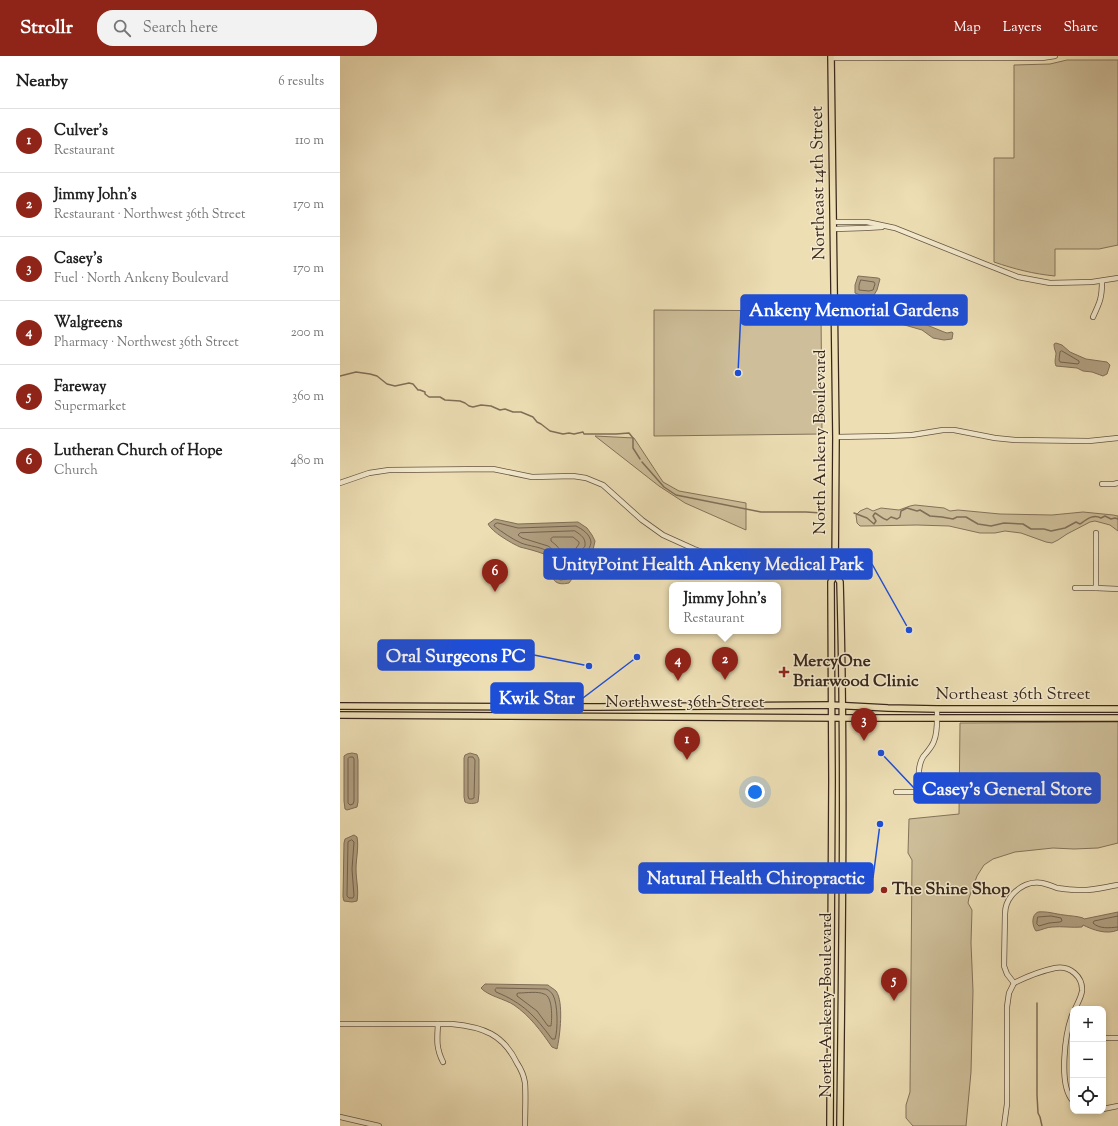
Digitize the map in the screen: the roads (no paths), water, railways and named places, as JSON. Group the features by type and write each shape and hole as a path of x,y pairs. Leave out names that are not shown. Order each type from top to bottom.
{"main road":[{"name":"Northeast 14th Street","path":"831,57 834,309"},
{"name":"North Ankeny Boulevard","path":"834,309 836,437 835,574 831,582 837,705 842,891 840,1126"},
{"name":"North Ankeny Boulevard","path":"830,1126 840,582 835,574"},
{"name":"Northwest 36th Street","path":"340,706 837,705"},
{"name":"Northeast 36th Street","path":"837,705 937,709 1118,708"},
{"name":"Northwest 36th Street","path":"340,715 837,718"},
{"name":"Northeast 36th Street","path":"837,718 1118,718"}],"street":[{"path":"831,57 1042,58 1055,56"},
{"path":"834,222 867,222 903,231 1018,277 1050,283 1092,282 1118,278"},
{"path":"834,229 886,226"},
{"path":"1093,317 1100,302 1102,281"},
{"path":"836,437 912,435 954,430 994,438 1015,440 1089,441 1118,438"},
{"path":"340,483 369,473 389,470 493,470 532,477 573,476 586,478 603,485 642,520 663,534 694,549 762,573 778,575 835,574"},
{"path":"1102,484 1118,483"},
{"path":"1096,533 1096,588"},
{"path":"1075,588 1118,589"},
{"path":"919,792 919,769 936,736 937,709"},
{"path":"896,792 919,792 950,787"},
{"path":"1014,983 1007,974 1004,966 1005,914 1009,899 1018,888 1028,883 1041,883 1077,890 1094,890 1118,885"},
{"path":"1004,1126 1007,1104 1007,998 1014,983 1024,978 1056,968 1067,969 1077,976 1080,981 1081,997 1076,1006"},
{"path":"1070,1021 1067,1034 1065,1062 1066,1086 1070,1098"},
{"path":"340,1024 452,1024 470,1026 488,1032 509,1048 521,1070 525,1082 525,1126"},
{"path":"438,1024 437,1044 439,1053 444,1062"},
{"path":"1106,1038 1118,1038"},
{"path":"1106,1108 1118,1106"},
{"path":"340,1117 379,1126"}],"water":[{"path":"858,276 880,279 874,295 860,295 855,293 855,285"},
{"path":"899,307 914,313 922,323 947,333 952,332 952,339 944,340 933,338 922,330 901,324 897,316"},
{"path":"1056,343 1062,345 1070,352 1086,359 1107,362 1110,365 1107,374 1103,376 1077,368 1056,366 1054,344"},
{"path":"495,519 518,524 578,522 587,528 592,535 595,541 593,550 569,583 561,584 556,582 553,578 549,562 544,554 520,547 498,534 488,524"},
{"path":"352,753 357,754 358,760 358,802 357,807 347,810 345,809 344,801 344,756"},
{"path":"470,753 477,755 479,759 478,802 472,804 465,802 464,797 464,758 465,755"},
{"path":"354,835 357,837 358,841 356,869 358,893 357,901 352,902 344,901 343,897 344,843 345,839"},
{"path":"1038,912 1076,916 1084,919 1118,912 1118,930 1105,932 1083,925 1082,927 1050,927 1036,931 1033,918"},
{"path":"485,984 548,985 556,991 561,1011 557,1049 552,1047 535,1024 520,1009 484,991 481,988"}],"waterway":[{"path":"340,376 356,372 370,374 377,376 387,384 395,386 409,383 413,384 418,390 425,392 425,394 429,397 440,397 445,400 460,401 473,407 481,405 491,406 500,410 505,409 513,412 521,412 533,417 537,422 550,431 563,434 583,432 584,434 629,433 633,438 633,448 640,459"},
{"path":"642,462 664,487 676,495 761,512 822,513"},
{"path":"854,513 867,518 874,524 876,521 873,516 875,513 887,520 891,517 897,519 900,517 901,511 907,508 917,511 920,510 930,516 953,519 957,517 966,517 978,524 991,526 1004,523 1023,524 1031,529 1044,529 1051,531 1065,528 1076,522 1080,524 1093,517 1101,518 1105,516 1111,519 1118,519"},
{"path":"1037,1003 1037,1095 1038,1113 1042,1126"}],"place":[{"name":"Ankeny Memorial Gardens","path":"738,373"},
{"name":"Lutheran Church of Hope","path":"495,592"},
{"name":"UnityPoint Health Ankeny Medical Park","path":"909,630"},
{"name":"Kwik Star","path":"637,657"},
{"name":"Oral Surgeons PC","path":"589,666"},
{"name":"MercyOne Briarwood Clinic","path":"784,672"},
{"name":"Jimmy John's","path":"725,680"},
{"name":"Walgreens","path":"678,681"},
{"name":"Casey's","path":"864,741"},
{"name":"Casey's General Store","path":"881,753"},
{"name":"Culver's","path":"687,760"},
{"name":"Natural Health Chiropractic","path":"880,824"},
{"name":"The Shine Shop","path":"884,890"},
{"name":"Fareway","path":"894,1001"}]}
